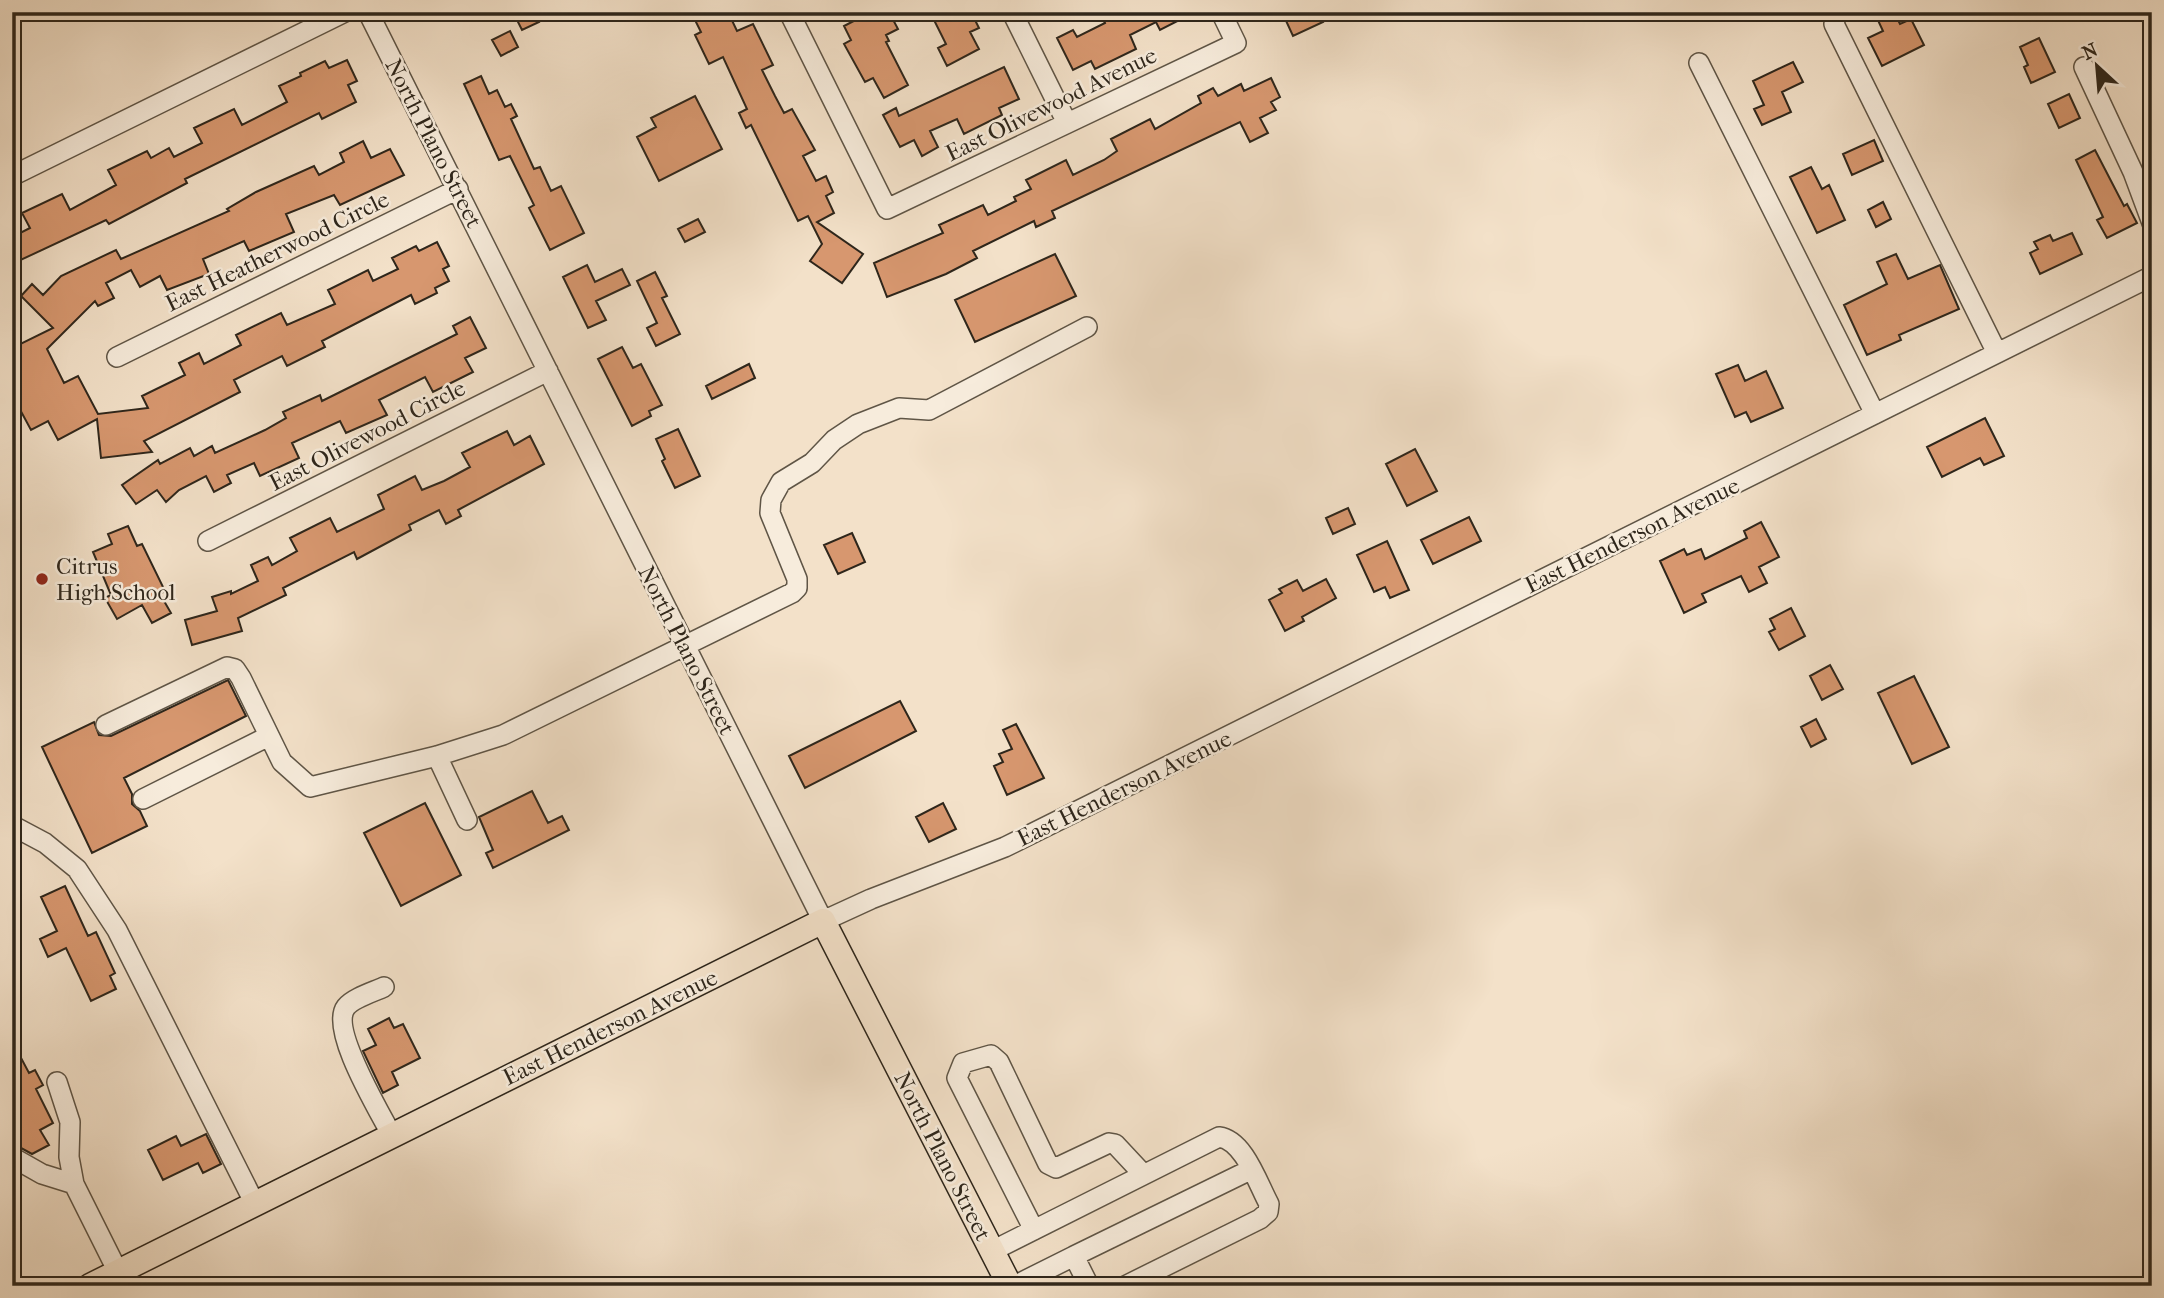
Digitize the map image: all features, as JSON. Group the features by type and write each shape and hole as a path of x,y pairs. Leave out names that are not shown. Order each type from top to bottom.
{"main road":[{"name":"East Henderson Avenue","path":"90,1286 823,921"},
{"name":"North Plano Street","path":"823,921 1012,1286"}],"street":[{"path":"12,176 345,12"},
{"name":"North Plano Street","path":"368,12 823,921"},
{"name":"East Olivewood Avenue","path":"789,12 887,209 1236,43 1221,12"},
{"path":"1012,12 1067,123"},
{"path":"1837,12 1833,24 1997,353"},
{"path":"1699,63 1875,414"},
{"path":"2084,67 2133,172 2152,223"},
{"name":"East Heatherwood Circle","path":"117,357 458,189"},
{"name":"East Henderson Avenue","path":"823,921 1005,847 2152,276"},
{"path":"106,725 227,667 235,669 241,678 282,762 310,787 437,756 503,735 792,593 797,588 797,579 770,513 772,500 781,482 812,463 834,440 858,424 899,408 929,410 1087,327"},
{"name":"East Olivewood Circle","path":"208,541 548,371"},
{"path":"143,799 269,736"},
{"path":"437,756 467,820"},
{"path":"13,825 45,843 77,869 117,930 255,1204"},
{"path":"384,987 347,1005 341,1017 346,1044 392,1136"},
{"path":"1034,1230 957,1078 963,1063 990,1055 999,1062 1048,1164 1056,1168 1109,1143 1115,1144 1126,1160 1143,1174"},
{"path":"57,1083 70,1122 69,1157 74,1185 118,1272"},
{"path":"992,1251 1219,1137 1229,1138 1237,1146 1269,1204 1268,1212 1260,1219 1125,1286"},
{"path":"12,1157 42,1174 74,1185"},
{"path":"1012,1286 1250,1170"},
{"path":"1074,1256 1088,1286"}],"building":[{"path":"513,12 534,12 539,22 522,30"},
{"path":"691,12 728,12 737,31 753,24 773,65 762,70 784,113 792,109 815,150 803,156 816,181 826,176 833,192 826,196 834,213 817,222 863,254 842,283 810,261 822,244 808,216 798,221 751,125 746,128 739,113 747,109 723,57 709,64 695,35 701,32"},
{"path":"871,12 889,12 898,29 886,35 889,41 886,42 908,85 884,98 873,78 865,82 844,44 851,40 844,26"},
{"path":"930,12 971,12 979,28 970,32 979,49 947,66 938,48 946,44"},
{"path":"1100,12 1195,12 1160,30 1156,22 1130,35 1136,49 1095,69 1091,61 1073,70 1057,38 1073,30 1077,37 1105,23"},
{"path":"1282,12 1318,12 1323,22 1293,36"},
{"path":"1884,12 1894,12 1900,24 1911,19 1924,45 1882,66 1868,38 1883,31 1876,16"},
{"path":"510,31 518,47 501,56 492,40"},
{"path":"2039,38 2055,72 2031,83 2024,67 2028,65 2020,47"},
{"path":"347,60 357,81 348,85 356,102 322,119 319,113 185,179 187,183 109,224 106,220 12,264 12,237 30,228 22,213 62,194 70,210 116,185 108,170 147,151 151,158 169,148 174,157 202,143 194,128 234,109 242,125 287,102 279,86 301,76 300,73 325,61 329,68"},
{"path":"1793,62 1803,82 1782,92 1791,112 1762,125 1754,109 1764,105 1753,81"},
{"path":"1004,67 1019,99 999,108 1002,115 964,134 957,119 930,131 938,147 922,156 914,140 900,147 883,115 896,108 899,116"},
{"path":"481,76 489,94 497,90 505,107 511,104 517,116 511,119 534,169 540,167 551,191 561,186 584,233 550,250 529,208 534,205 510,156 499,160 464,84"},
{"path":"1271,78 1280,97 1271,102 1276,110 1260,118 1268,133 1250,142 1240,122 1052,211 1055,218 1036,227 1034,221 973,251 977,258 946,274 887,297 874,263 943,233 939,225 983,205 988,215 1016,201 1014,197 1031,189 1026,180 1066,160 1073,175 1104,160 1117,151 1111,139 1150,119 1155,129 1201,103 1198,96 1213,88 1218,96 1241,84 1244,91"},
{"path":"2069,94 2080,118 2059,128 2048,104"},
{"path":"695,96 722,149 659,181 637,137 656,127 651,118"},
{"path":"1874,140 1883,161 1852,175 1843,154"},
{"path":"363,141 371,158 390,149 404,175 340,205 334,195 286,214 294,232 249,251 244,241 203,259 209,274 167,290 160,276 140,287 131,270 106,283 114,298 98,306 95,301 47,349 64,383 78,376 98,414 148,408 142,396 185,375 179,363 199,353 204,364 241,345 236,335 281,313 287,325 335,304 328,290 368,270 373,281 398,269 392,258 416,246 419,251 437,242 449,266 443,269 449,281 435,288 437,293 415,304 411,295 322,341 325,347 287,366 282,356 234,380 240,392 144,441 152,452 101,458 97,419 58,440 48,421 31,430 17,404 12,406 12,348 53,328 21,296 32,284 43,295 61,276 116,250 121,259 229,211 227,209 256,192 314,166 319,175 344,162 340,153"},
{"path":"2095,150 2124,206 2127,204 2137,223 2107,238 2097,220 2103,217 2076,160"},
{"path":"1811,167 1822,189 1829,185 1845,220 1817,233 1790,177"},
{"path":"1883,202 1891,219 1876,227 1868,210"},
{"path":"698,219 705,232 685,242 678,229"},
{"path":"2072,233 2082,254 2040,274 2030,253 2038,249 2034,242 2050,235 2053,241"},
{"path":"1055,254 1076,296 975,342 955,300"},
{"path":"1896,254 1908,279 1940,265 1959,309 1899,335 1901,340 1867,355 1844,305 1887,284 1877,262"},
{"path":"587,265 595,282 622,269 630,285 596,301 606,320 588,328 563,277"},
{"path":"655,272 667,296 662,298 680,334 656,346 647,328 657,323 637,281"},
{"path":"470,317 486,348 465,358 473,372 433,392 425,377 379,400 387,415 346,433 340,421 292,443 299,458 260,476 254,463 227,475 231,483 214,492 206,476 179,490 166,502 157,490 136,504 122,485 158,460 160,464 190,448 194,456 212,446 215,453 265,430 286,418 283,412 320,395 322,401 457,334 453,326"},
{"path":"622,347 633,368 641,364 662,405 649,411 651,416 632,426 598,359"},
{"path":"749,364 755,378 712,399 706,386"},
{"path":"1738,365 1745,381 1766,371 1783,408 1751,422 1746,412 1735,417 1716,374"},
{"path":"1985,418 2004,456 1984,465 1980,458 1942,477 1927,447"},
{"path":"678,429 700,476 675,488 662,461 665,459 656,439"},
{"path":"507,431 514,445 530,436 544,464 458,510 461,516 446,524 439,510 409,525 411,530 357,559 354,552 283,588 286,595 238,618 242,631 192,645 185,620 217,611 212,597 231,591 231,594 258,581 251,565 268,557 272,565 297,551 290,538 330,518 337,532 384,509 378,495 415,476 422,490 444,481 470,467 462,453"},
{"path":"1415,449 1437,491 1407,506 1386,464"},
{"path":"1348,508 1355,524 1333,534 1326,518"},
{"path":"1469,517 1481,541 1433,564 1421,540"},
{"path":"1761,522 1779,557 1759,567 1767,583 1749,592 1741,576 1702,594 1706,602 1684,613 1660,561 1684,549 1687,555 1701,549 1705,559 1747,538 1744,531"},
{"path":"128,526 137,546 142,544 165,591 160,594 171,613 152,623 142,605 117,619 105,598 111,595 93,552 112,544 108,534"},
{"path":"852,533 865,562 838,574 824,545"},
{"path":"1387,541 1409,590 1390,598 1385,587 1374,592 1357,555"},
{"path":"1326,579 1336,598 1302,617 1304,621 1285,631 1269,600 1282,593 1279,589 1297,580 1303,591"},
{"path":"1791,608 1805,636 1779,650 1769,632 1775,629 1770,619"},
{"path":"1830,665 1843,689 1822,700 1810,676"},
{"path":"1914,676 1949,747 1912,764 1878,693"},
{"path":"228,680 246,716 124,778 132,794 132,804 140,811 147,826 92,853 42,747 94,722 99,735 111,736"},
{"path":"900,701 916,731 805,788 789,756"},
{"path":"1816,719 1826,739 1811,747 1801,727"},
{"path":"1016,724 1044,778 1007,795 994,766 1003,762 999,754 1012,749 1003,730"},
{"path":"532,791 548,823 562,816 569,830 493,868 486,853 493,850 479,817"},
{"path":"425,803 461,875 401,906 364,833"},
{"path":"943,803 956,829 929,842 916,817"},
{"path":"65,886 88,936 96,932 115,973 110,976 116,989 91,1001 66,948 48,957 40,939 57,931 41,897"},
{"path":"389,1018 394,1028 403,1024 420,1058 392,1072 398,1085 383,1093 363,1051 376,1045 368,1029"},
{"path":"12,1041 29,1073 35,1070 43,1085 36,1089 53,1123 40,1130 49,1145 32,1154 21,1148 12,1131"},
{"path":"206,1134 221,1164 203,1173 198,1163 163,1180 148,1150 176,1136 181,1146"}],"place":[{"name":"Citrus High School","path":"42,579"}]}
